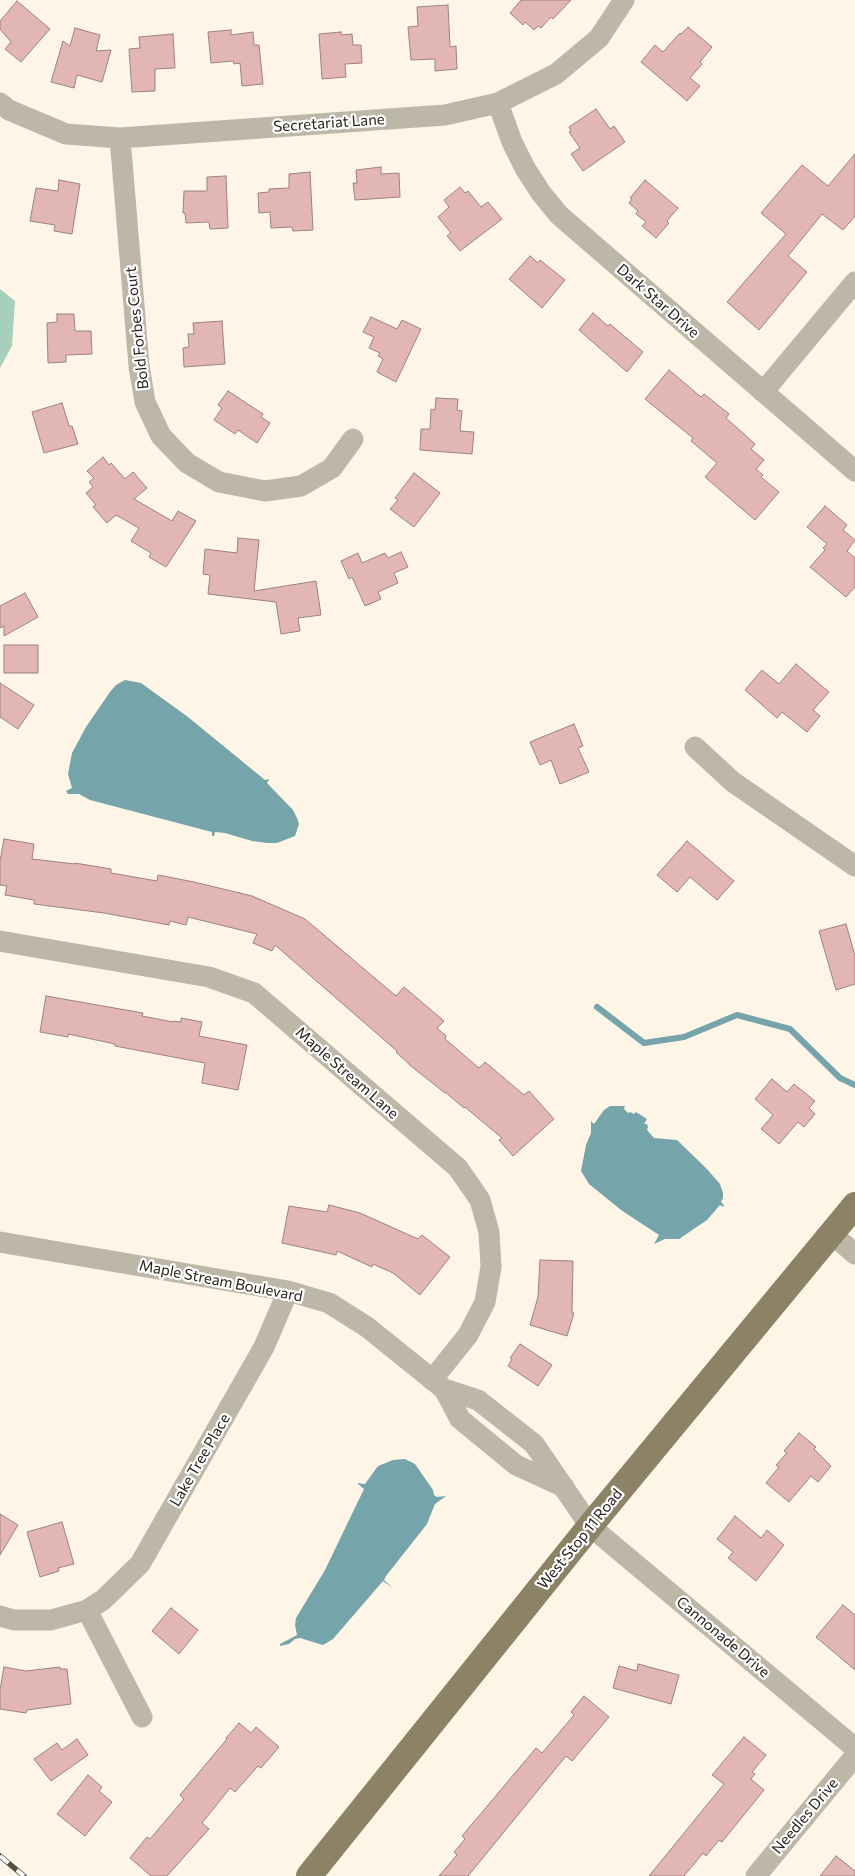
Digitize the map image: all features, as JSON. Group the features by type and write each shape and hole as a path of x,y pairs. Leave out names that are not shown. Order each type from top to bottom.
{"main road":[{"name":"West Stop 11 Road","path":"309,1876 590,1526 855,1205"}],"street":[{"name":"Secretariat Lane","path":"0,103 9,110 66,134 120,138 445,115 498,103 556,74 598,38 624,0"},
{"name":"Dark Star Drive","path":"498,103 512,142 525,168 541,193 559,215 855,471"},
{"name":"Bold Forbes Court","path":"120,138 139,366 145,402 161,436 187,463 219,482 265,491 301,486 332,468 353,439"},
{"path":"763,392 855,282"},
{"path":"695,747 733,782 855,866"},
{"name":"Maple Stream Lane","path":"0,941 209,977 254,993 458,1168 480,1200 490,1232 491,1267 484,1302 468,1334 438,1385"},
{"path":"832,1234 855,1254"},
{"name":"Maple Stream Boulevard","path":"0,1242 288,1291 329,1303 367,1328 438,1385 478,1400 534,1444 590,1526"},
{"name":"Lake Tree Place","path":"0,1616 14,1620 51,1620 87,1610 103,1600 140,1564 264,1347 288,1291"},
{"name":"Cannonade Drive","path":"590,1526 855,1748"},
{"path":"87,1610 142,1717"},
{"name":"Needles Drive","path":"756,1876 855,1756"}],"green space":[{"path":"0,289 15,301 12,346 0,368"}],"water":[{"path":"125,680 141,683 188,717 265,780 269,779 267,783 293,810 297,818 299,824 295,836 277,843 267,843 252,841 225,833 215,832 214,836 212,836 212,832 90,800 79,794 68,794 66,791 72,788 68,774 72,753 86,727 110,692 116,685"},
{"path":"610,1106 625,1106 624,1109 628,1113 634,1114 636,1112 647,1119 644,1124 647,1124 647,1130 654,1138 677,1140 720,1184 723,1193 721,1202 724,1205 723,1207 720,1205 707,1220 679,1239 665,1239 654,1244 659,1235 621,1210 589,1184 581,1171 586,1145 591,1133 591,1121 594,1124 604,1110"},
{"path":"405,1459 415,1464 433,1490 434,1495 437,1497 446,1496 435,1504 427,1524 386,1576 384,1580 393,1588 383,1581 333,1639 323,1645 300,1638 280,1646 280,1644 297,1635 296,1618 325,1570 364,1489 357,1483 365,1484 378,1466 393,1460"}],"building":[{"path":"521,0 571,0 553,19 551,17 541,28 538,26 534,30 525,22 523,25 510,13"},
{"path":"17,1 50,29 21,62 5,49 11,42 0,29 0,21"},
{"path":"448,5 450,47 456,46 457,69 435,71 435,59 411,60 408,27 418,26 417,7"},
{"path":"688,27 712,47 700,62 702,64 690,78 700,86 687,101 641,62 655,45 663,52"},
{"path":"75,28 100,35 96,51 111,50 102,82 77,75 74,88 51,82 63,41 70,46"},
{"path":"231,30 231,35 253,32 254,45 259,45 263,84 242,86 240,63 234,64 233,61 211,63 208,32"},
{"path":"341,32 341,35 352,34 353,45 361,45 362,63 345,64 346,77 322,79 319,34"},
{"path":"173,34 175,68 155,69 155,91 132,92 129,49 140,48 139,37"},
{"path":"596,109 610,129 614,126 625,142 583,171 571,154 580,148 569,132 571,131 569,127"},
{"path":"855,154 855,216 843,230 822,214 788,256 807,272 759,330 727,302 786,234 761,213 802,165 828,186"},
{"path":"381,167 381,174 399,173 400,197 355,200 353,183 357,183 356,170"},
{"path":"310,172 313,230 293,231 292,227 271,228 270,212 259,213 258,193 269,192 269,189 289,188 289,174"},
{"path":"226,176 228,228 210,229 209,222 186,223 185,213 183,213 184,191 207,191 207,177"},
{"path":"59,180 80,184 72,234 54,231 55,225 30,221 36,188 58,191"},
{"path":"645,180 678,208 667,221 669,223 656,238 642,226 646,222 636,214 638,211 629,203 632,199 630,198"},
{"path":"460,187 465,193 468,191 481,207 488,202 502,219 460,251 447,236 451,233 438,217 449,207 444,200"},
{"path":"530,256 538,263 540,260 565,280 542,308 509,279"},
{"path":"593,313 608,326 610,324 643,352 627,372 579,330"},
{"path":"57,314 74,314 75,331 91,331 92,354 66,355 66,362 48,363 47,323 57,322"},
{"path":"371,317 397,329 402,320 421,329 396,382 377,372 383,359 378,356 380,353 369,348 374,337 363,332"},
{"path":"222,321 225,364 184,367 183,348 189,347 188,334 194,334 193,323"},
{"path":"669,370 701,397 704,394 729,414 726,418 755,444 751,449 764,460 756,469 763,475 761,477 779,492 755,520 705,477 717,463 691,441 693,438 645,399"},
{"path":"228,391 263,414 261,417 270,423 257,443 238,430 235,434 214,420 222,408 218,405"},
{"path":"436,398 458,399 457,410 462,411 460,431 474,432 472,454 420,450 421,429 430,429 431,409 435,410"},
{"path":"62,403 69,426 72,426 78,444 44,453 32,412"},
{"path":"103,457 125,479 133,472 147,488 134,499 172,521 178,511 196,521 166,567 149,557 151,553 131,541 139,528 116,515 107,523 93,507 96,505 86,493 93,487 89,482 94,478 87,471"},
{"path":"414,473 440,493 414,527 390,509 398,500 395,498"},
{"path":"825,506 847,525 843,530 855,540 847,551 855,558 855,587 846,597 810,567 825,550 823,548 827,544 807,527"},
{"path":"238,538 259,540 254,591 316,581 321,615 298,618 300,631 281,634 276,602 208,594 210,575 203,574 205,549 237,553"},
{"path":"401,552 408,567 394,573 398,583 378,592 381,599 365,606 352,577 349,579 341,561 358,553 362,563 385,553 388,558"},
{"path":"25,593 38,617 4,636 4,626 0,628 0,606"},
{"path":"4,645 38,645 38,673 4,673"},
{"path":"796,664 829,692 813,710 820,716 807,732 782,712 777,718 745,690 762,670 779,684"},
{"path":"0,683 34,705 18,729 0,717"},
{"path":"574,724 583,746 578,748 589,772 560,784 551,760 540,765 530,742"},
{"path":"4,839 34,844 32,859 111,869 111,873 157,881 158,875 194,882 252,896 305,919 396,996 404,987 444,1021 437,1028 446,1036 445,1039 479,1068 485,1062 524,1095 529,1091 554,1119 513,1156 499,1140 502,1138 411,1066 397,1051 275,945 272,951 253,943 257,934 188,917 186,925 170,921 169,925 104,913 34,904 34,900 5,895 7,886 0,885 0,861"},
{"path":"687,841 734,881 717,900 690,877 677,892 657,875"},
{"path":"846,924 855,956 855,984 836,990 819,931"},
{"path":"46,996 143,1013 142,1016 173,1022 181,1022 181,1018 202,1022 199,1036 247,1045 238,1090 202,1083 205,1063 115,1046 115,1044 68,1034 68,1037 40,1032"},
{"path":"772,1079 787,1092 794,1084 815,1101 809,1108 815,1114 804,1127 798,1122 779,1144 761,1129 773,1115 755,1099"},
{"path":"329,1205 360,1213 418,1239 422,1235 450,1257 420,1295 393,1273 373,1264 372,1267 337,1251 336,1255 282,1243 289,1206 327,1212"},
{"path":"540,1260 573,1261 572,1313 574,1313 567,1336 530,1325 538,1297"},
{"path":"520,1344 552,1365 538,1386 508,1366 512,1359 510,1358"},
{"path":"799,1433 816,1447 814,1449 831,1466 818,1482 811,1476 789,1502 766,1483 779,1467 776,1465 787,1453 784,1451"},
{"path":"0,1514 18,1525 0,1555"},
{"path":"735,1516 761,1538 767,1530 784,1545 756,1581 728,1558 733,1552 717,1539"},
{"path":"62,1522 74,1564 58,1568 59,1571 40,1577 27,1532"},
{"path":"843,1605 855,1615 855,1670 816,1637"},
{"path":"171,1608 198,1630 179,1654 152,1631"},
{"path":"638,1664 679,1675 671,1704 613,1688 619,1666 637,1671"},
{"path":"4,1667 26,1671 60,1667 60,1669 67,1669 71,1704 27,1710 26,1713 0,1709 0,1690"},
{"path":"584,1696 609,1717 572,1761 566,1756 468,1876 439,1876 457,1855 454,1852 465,1839 462,1836 536,1748 542,1753 574,1715 571,1712"},
{"path":"239,1723 251,1733 256,1727 279,1747 261,1768 258,1766 235,1792 230,1788 202,1823 209,1829 167,1876 151,1876 130,1858 147,1837 150,1839 184,1799 180,1795"},
{"path":"744,1737 766,1755 752,1772 755,1774 751,1779 764,1790 722,1842 719,1840 706,1856 703,1853 684,1876 649,1876 724,1784 712,1775"},
{"path":"77,1739 88,1755 51,1781 34,1759 57,1743 62,1750"},
{"path":"88,1775 102,1787 99,1791 112,1802 85,1836 57,1814"},
{"path":"836,1856 855,1871 855,1876 820,1876"}],"waterway":[{"path":"597,1007 644,1043 684,1037 737,1015 790,1029 840,1078 855,1085"}],"railway":[{"path":"0,1856 24,1876"}]}
